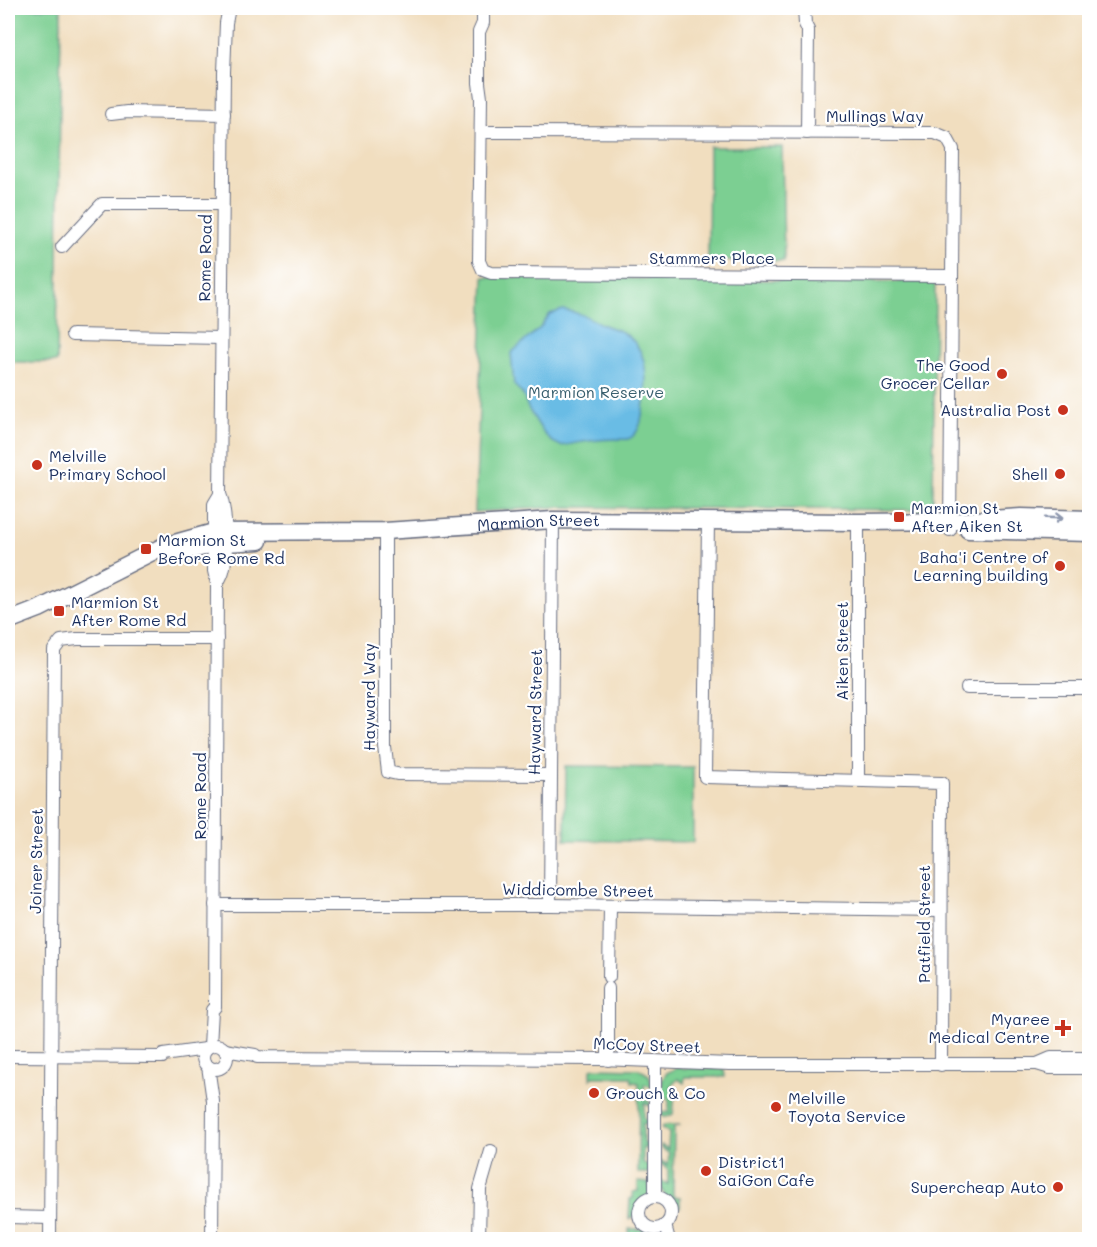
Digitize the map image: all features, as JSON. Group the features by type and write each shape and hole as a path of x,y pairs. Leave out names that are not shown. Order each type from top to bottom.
{"main road":[{"name":"Marmion Street","path":"950,526 1021,518 1089,519"},
{"name":"Marmion Street","path":"8,621 39,609 164,546 219,538 334,537 553,523 950,526 1089,533"},
{"name":"Marmion Street","path":"8,629 48,613 166,556 219,538"}],"street":[{"name":"Rome Road","path":"222,8 226,23"},
{"name":"Rome Road","path":"212,1239 212,1010 215,1007 217,639 217,584 214,571 219,538 214,504 220,494 222,204 226,23 229,8"},
{"path":"475,8 476,25 479,32 481,132"},
{"path":"479,32 483,23 483,8"},
{"path":"804,8 805,24 808,30"},
{"path":"807,133 808,30 811,23 811,8"},
{"path":"111,114 127,112 224,114"},
{"name":"Mullings Way","path":"481,132 935,132 947,138 953,149 950,526"},
{"name":"Stammers Place","path":"481,132 479,261 483,270 491,273 951,276"},
{"path":"62,247 102,204 222,204"},
{"path":"72,335 221,338"},
{"name":"Hayward Street","path":"550,905 553,523"},
{"path":"708,524 705,777 858,780"},
{"name":"Aiken Street","path":"858,525 858,780"},
{"name":"Hayward Way","path":"386,534 388,772 397,774 551,775"},
{"name":"Joiner Street","path":"50,1239 54,650 61,641 77,639 217,639"},
{"path":"967,688 1089,688"},
{"name":"Patfield Street","path":"858,780 942,783 940,1065"},
{"name":"Widdicombe Street","path":"215,905 550,905 941,910"},
{"path":"609,1060 610,907"},
{"name":"Rome Road","path":"212,1059 227,1058 219,1028 218,1010 215,1007"},
{"name":"McCoy Street","path":"224,1049 255,1055 257,1058"},
{"name":"McCoy Street","path":"8,1056 162,1057 163,1055 254,1060 257,1058 609,1060 729,1064 1037,1064 1050,1068 1089,1068"},
{"name":"McCoy Street","path":"1037,1064 1051,1058 1089,1058"},
{"path":"655,1061 655,1197"},
{"path":"479,1239 480,1189 490,1151"},
{"path":"655,1197 664,1200 670,1208 671,1216 665,1225 652,1228 641,1220 639,1211 643,1203 655,1197"},
{"path":"8,1218 50,1218"},
{"path":"665,1225 669,1239"}],"green space":[{"path":"8,8 61,8 57,362 8,362"},
{"path":"709,147 782,147 784,261 708,260"},
{"name":"Marmion Reserve","path":"484,277 935,282 933,510 558,507 475,512"},
{"path":"566,766 693,767 693,842 565,840"},
{"path":"677,1068 724,1069 725,1077 685,1077 684,1083 678,1079 671,1086 675,1092 673,1114 663,1117 660,1113 669,1112 669,1100 662,1096 662,1081 666,1073"},
{"path":"591,1069 639,1069 649,1075 652,1087 644,1084 644,1098 651,1103 650,1106 644,1103 644,1118 651,1124 650,1126 643,1123 643,1142 651,1147 650,1150 643,1147 643,1162 650,1167 649,1173 638,1173 639,1083 632,1082 631,1077 593,1077 591,1079"},
{"path":"664,1125 681,1125 674,1126 673,1189 673,1197 680,1197 680,1207 669,1201 661,1185 661,1181 668,1184 668,1169 661,1164 661,1161 668,1165 669,1153 661,1148 661,1145 668,1149 669,1133 662,1128"},
{"path":"638,1182 649,1183 650,1193 639,1203 636,1215 629,1219 630,1199 633,1198 633,1192 638,1191"},
{"path":"629,1229 653,1231 664,1239 641,1236 640,1239 633,1239 633,1236 629,1236"}],"water":[{"path":"563,310 578,313 618,330 635,343 640,352 644,361 645,392 640,425 631,438 595,440 561,446 551,441 543,432 528,408 523,394 514,385 511,353 540,328 550,314"}],"place":[{"name":"The Good Grocer Cellar","path":"1002,374"},
{"name":"Australia Post","path":"1063,410"},
{"name":"Melville Primary School","path":"37,465"},
{"name":"Shell","path":"1060,474"},
{"name":"Marmion St After Aiken St","path":"899,517"},
{"name":"Marmion St Before Rome Rd","path":"146,549"},
{"name":"Baha'i Centre of Learning building","path":"1060,566"},
{"name":"Marmion St After Rome Rd","path":"59,611"},
{"name":"Myaree Medical Centre","path":"1063,1028"},
{"name":"Grouch & Co","path":"594,1093"},
{"name":"Melville Toyota Service","path":"776,1107"},
{"name":"District1 SaiGon Cafe","path":"706,1171"},
{"name":"Supercheap Auto","path":"1058,1187"}]}
